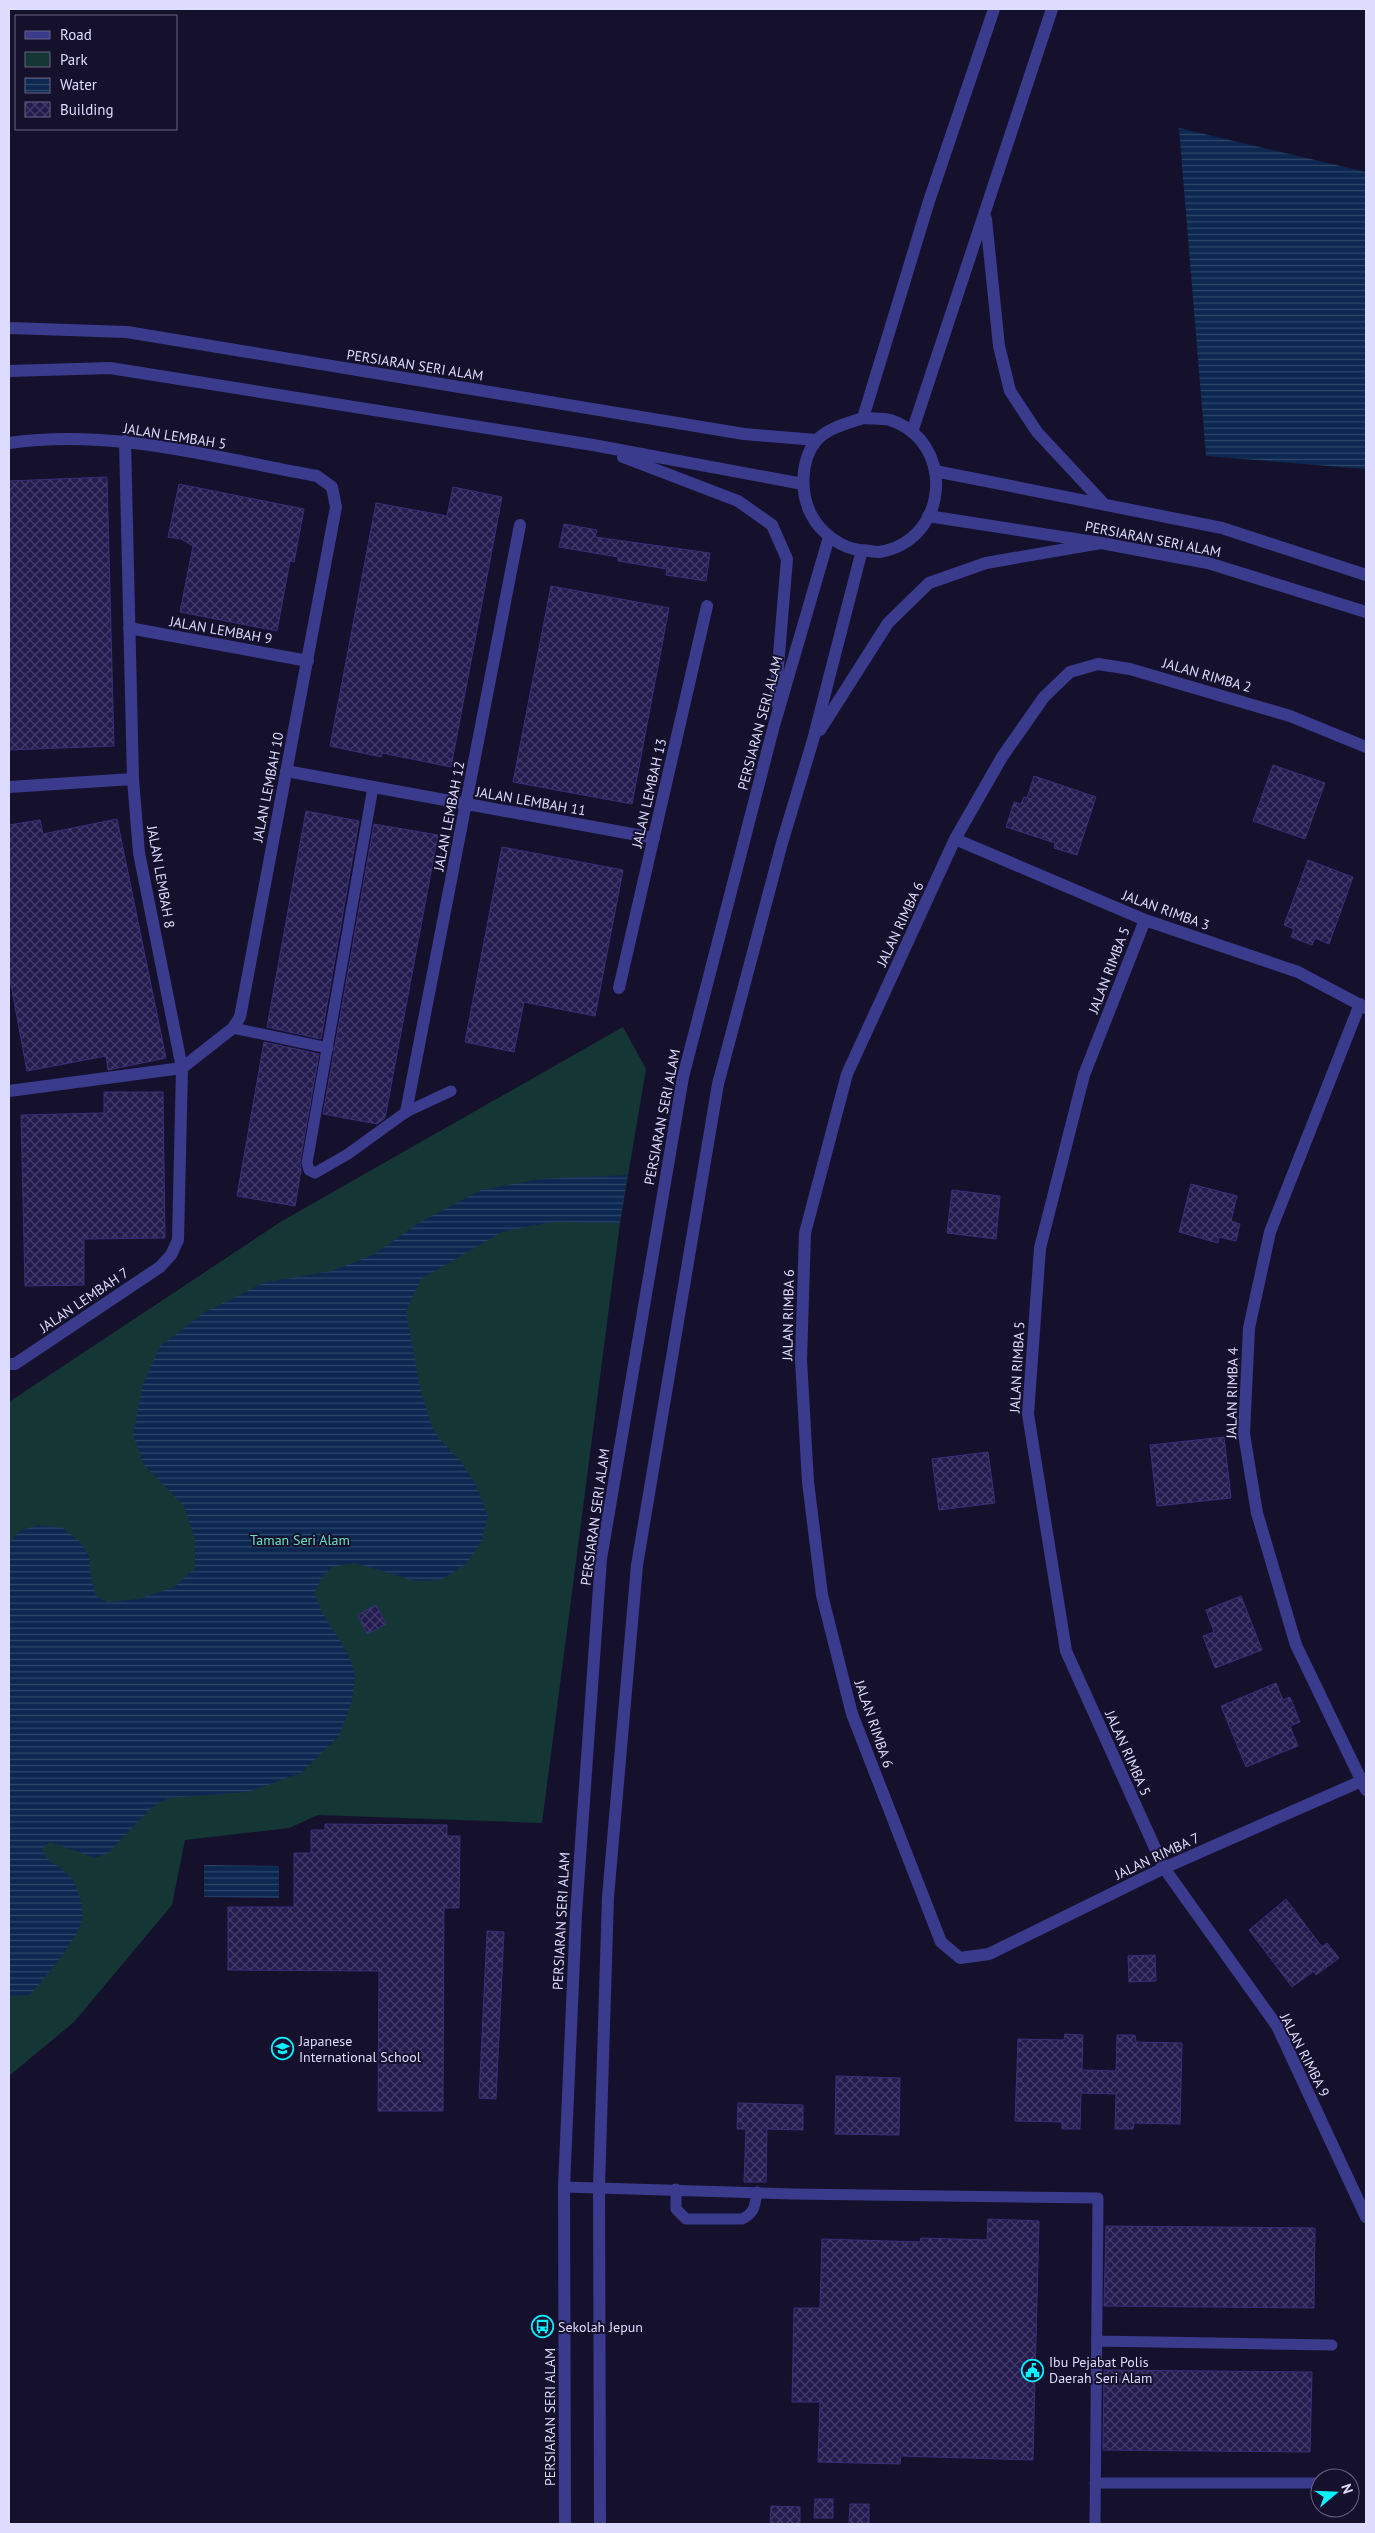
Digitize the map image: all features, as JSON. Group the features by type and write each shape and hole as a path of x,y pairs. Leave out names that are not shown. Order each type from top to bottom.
{"street":[{"path":"863,418 929,201 994,9"},
{"path":"912,432 986,214 1052,9"},
{"path":"986,214 999,346 1010,391 1037,432 1105,505"},
{"name":"PERSIARAN SERI ALAM","path":"9,328 127,332 744,434 816,440"},
{"path":"9,371 110,368 593,445 803,484"},
{"path":"863,418 889,420 912,432 929,452 935,471 935,504 923,527 903,544 878,552 852,549 829,537 812,517 803,484 807,458 816,440 838,426 863,418"},
{"name":"JALAN LEMBAH 5","path":"9,443 35,439 125,441 317,476 332,487"},
{"name":"JALAN LEMBAH 8","path":"125,441 133,779 139,853 182,1068 178,1240 171,1255"},
{"path":"593,445 738,501 772,525 787,559 773,729"},
{"name":"PERSIARAN SERI ALAM","path":"935,471 1222,528 1366,575"},
{"name":"JALAN LEMBAH 10","path":"182,1068 233,1028 240,1017 336,507 332,487"},
{"name":"PERSIARAN SERI ALAM","path":"928,516 1101,543 1208,564 1366,612"},
{"name":"JALAN LEMBAH 12","path":"406,1112 520,525"},
{"name":"PERSIARAN SERI ALAM","path":"565,2524 564,2187 576,1914 601,1559 683,1077 773,729 829,537"},
{"path":"813,740 888,623 929,584 986,562 1101,543"},
{"path":"600,2524 599,2187 608,1897 637,1565 718,1084 782,843 813,740 862,550"},
{"name":"JALAN LEMBAH 13","path":"619,988 707,606"},
{"name":"JALAN LEMBAH 9","path":"129,628 308,660"},
{"name":"JALAN RIMBA 2","path":"1044,697 1070,672 1098,664 1115,666 1200,688 1290,716 1366,746"},
{"name":"JALAN RIMBA 6","path":"960,1958 941,1942 852,1714 822,1595 808,1482 801,1360 805,1232 847,1074 955,839 1002,757 1044,697"},
{"name":"JALAN LEMBAH 11","path":"286,771 654,838"},
{"path":"9,787 133,779"},
{"name":"JALAN RIMBA 3","path":"955,839 1145,920 1298,972 1363,1006"},
{"name":"JALAN RIMBA 5","path":"1145,920 1084,1074 1040,1248 1028,1414 1066,1651 1164,1868"},
{"name":"JALAN RIMBA 4","path":"1363,1006 1270,1232 1249,1328 1244,1434 1257,1513 1296,1645 1364,1784"},
{"path":"9,1091 182,1068"},
{"name":"JALAN LEMBAH 7","path":"9,1364 14,1364 160,1267 171,1255"},
{"name":"JALAN RIMBA 7","path":"960,1958 989,1954 1164,1868 1364,1784"},
{"name":"JALAN RIMBA 9","path":"1164,1868 1276,2026 1366,2217"}],"lane":[{"path":"372,787 307,1164 309,1170 315,1173 348,1154 406,1112 451,1091"},
{"path":"233,1028 328,1048"},
{"path":"564,2187 1098,2198 1095,2524"},
{"path":"676,2189 676,2209 686,2219 742,2218 749,2216 754,2210 757,2192"},
{"path":"1097,2341 1332,2345"},
{"path":"1095,2482 1310,2482"}],"green space":[{"name":"Taman Seri Alam","path":"623,1027 646,1069 620,1223 542,1823 318,1815 289,1828 185,1840 172,1905 74,2022 9,2076 9,1402 282,1221"}],"water":[{"path":"1179,128 1366,172 1366,469 1206,456"},
{"path":"627,1175 620,1223 553,1222 502,1232 421,1279 406,1311 421,1392 431,1424 438,1437 461,1462 476,1485 488,1517 481,1542 467,1563 441,1580 416,1581 355,1563 332,1567 321,1578 315,1593 321,1610 349,1656 355,1674 352,1701 339,1736 301,1773 248,1792 169,1798 152,1807 108,1853 95,1858 50,1842 42,1849 44,1854 51,1862 68,1874 74,1882 81,1904 82,1919 75,1937 30,1995 9,1996 9,1543 20,1531 37,1525 63,1528 80,1542 89,1556 91,1578 96,1596 108,1602 138,1599 174,1587 195,1568 195,1540 184,1506 144,1465 133,1434 143,1384 160,1346 205,1312 263,1283 331,1271 373,1255 420,1222 481,1190 540,1179"},
{"path":"204,1865 279,1866 279,1898 204,1897"}],"building":[{"path":"107,477 114,746 9,750 9,481"},
{"path":"179,484 304,509 294,562 290,561 277,631 180,612 193,546 181,539 168,537"},
{"path":"453,487 502,497 451,767 382,753 381,757 330,746 376,503 447,516"},
{"path":"564,524 597,530 595,537 710,553 706,581 666,575 667,569 618,561 618,557 559,547"},
{"path":"551,586 669,608 632,804 513,782"},
{"path":"1273,765 1325,783 1305,839 1253,821"},
{"path":"1034,776 1096,797 1077,855 1054,848 1055,843 1006,827 1014,802 1021,804 1024,797 1027,798"},
{"path":"306,811 359,821 321,1039 267,1027"},
{"path":"117,819 166,1058 108,1070 106,1056 27,1071 9,974 9,825 40,820 43,834"},
{"path":"374,824 438,835 385,1118 377,1124 323,1114"},
{"path":"502,847 623,870 595,1016 524,1002 514,1052 465,1042"},
{"path":"1308,860 1353,877 1329,944 1315,938 1312,945 1291,937 1294,929 1284,925"},
{"path":"264,1042 319,1054 300,1162 301,1170 295,1206 237,1196"},
{"path":"104,1092 163,1092 165,1238 84,1239 84,1285 25,1286 21,1115 104,1113"},
{"path":"1191,1184 1237,1196 1231,1221 1240,1224 1236,1241 1219,1237 1218,1243 1179,1232"},
{"path":"952,1190 1000,1196 996,1239 947,1233"},
{"path":"1224,1437 1231,1498 1157,1506 1150,1445"},
{"path":"988,1452 995,1503 939,1510 932,1459"},
{"path":"1241,1596 1262,1650 1215,1668 1203,1636 1214,1632 1206,1610"},
{"path":"376,1605 386,1624 367,1634 358,1615"},
{"path":"1276,1683 1283,1700 1290,1697 1300,1722 1290,1726 1298,1746 1246,1767 1221,1706"},
{"path":"325,1824 447,1825 447,1836 460,1836 459,1908 444,1908 443,2111 378,2111 379,1971 228,1970 228,1907 294,1907 294,1853 311,1853 311,1830 325,1830"},
{"path":"1286,1899 1322,1947 1327,1943 1339,1958 1316,1975 1314,1971 1292,1987 1249,1930"},
{"path":"487,1931 504,1932 496,2099 479,2098"},
{"path":"1155,1955 1156,1981 1129,1982 1128,1956"},
{"path":"1065,2034 1083,2035 1082,2070 1116,2071 1117,2035 1135,2035 1136,2042 1182,2043 1180,2124 1134,2123 1133,2129 1115,2129 1116,2094 1081,2093 1080,2129 1062,2129 1062,2122 1015,2121 1018,2039 1064,2040"},
{"path":"836,2076 900,2078 899,2135 835,2134"},
{"path":"738,2103 803,2105 803,2130 767,2129 766,2182 744,2182 746,2129 737,2129"},
{"path":"988,2219 1039,2221 1033,2460 901,2456 900,2464 818,2462 820,2402 792,2402 794,2308 820,2308 822,2239 920,2242 921,2238 987,2240"},
{"path":"1106,2226 1315,2228 1314,2308 1104,2306"},
{"path":"1104,2370 1312,2372 1310,2452 1103,2450"},
{"path":"815,2499 833,2499 833,2518 814,2518"},
{"path":"850,2504 869,2504 869,2524 849,2524"},
{"path":"771,2506 800,2507 800,2524 770,2524"}],"place":[{"name":"Japanese International School","path":"283,2049"},
{"name":"Sekolah Jepun","path":"542,2327"},
{"name":"Ibu Pejabat Polis Daerah Seri Alam","path":"1033,2370"}]}
